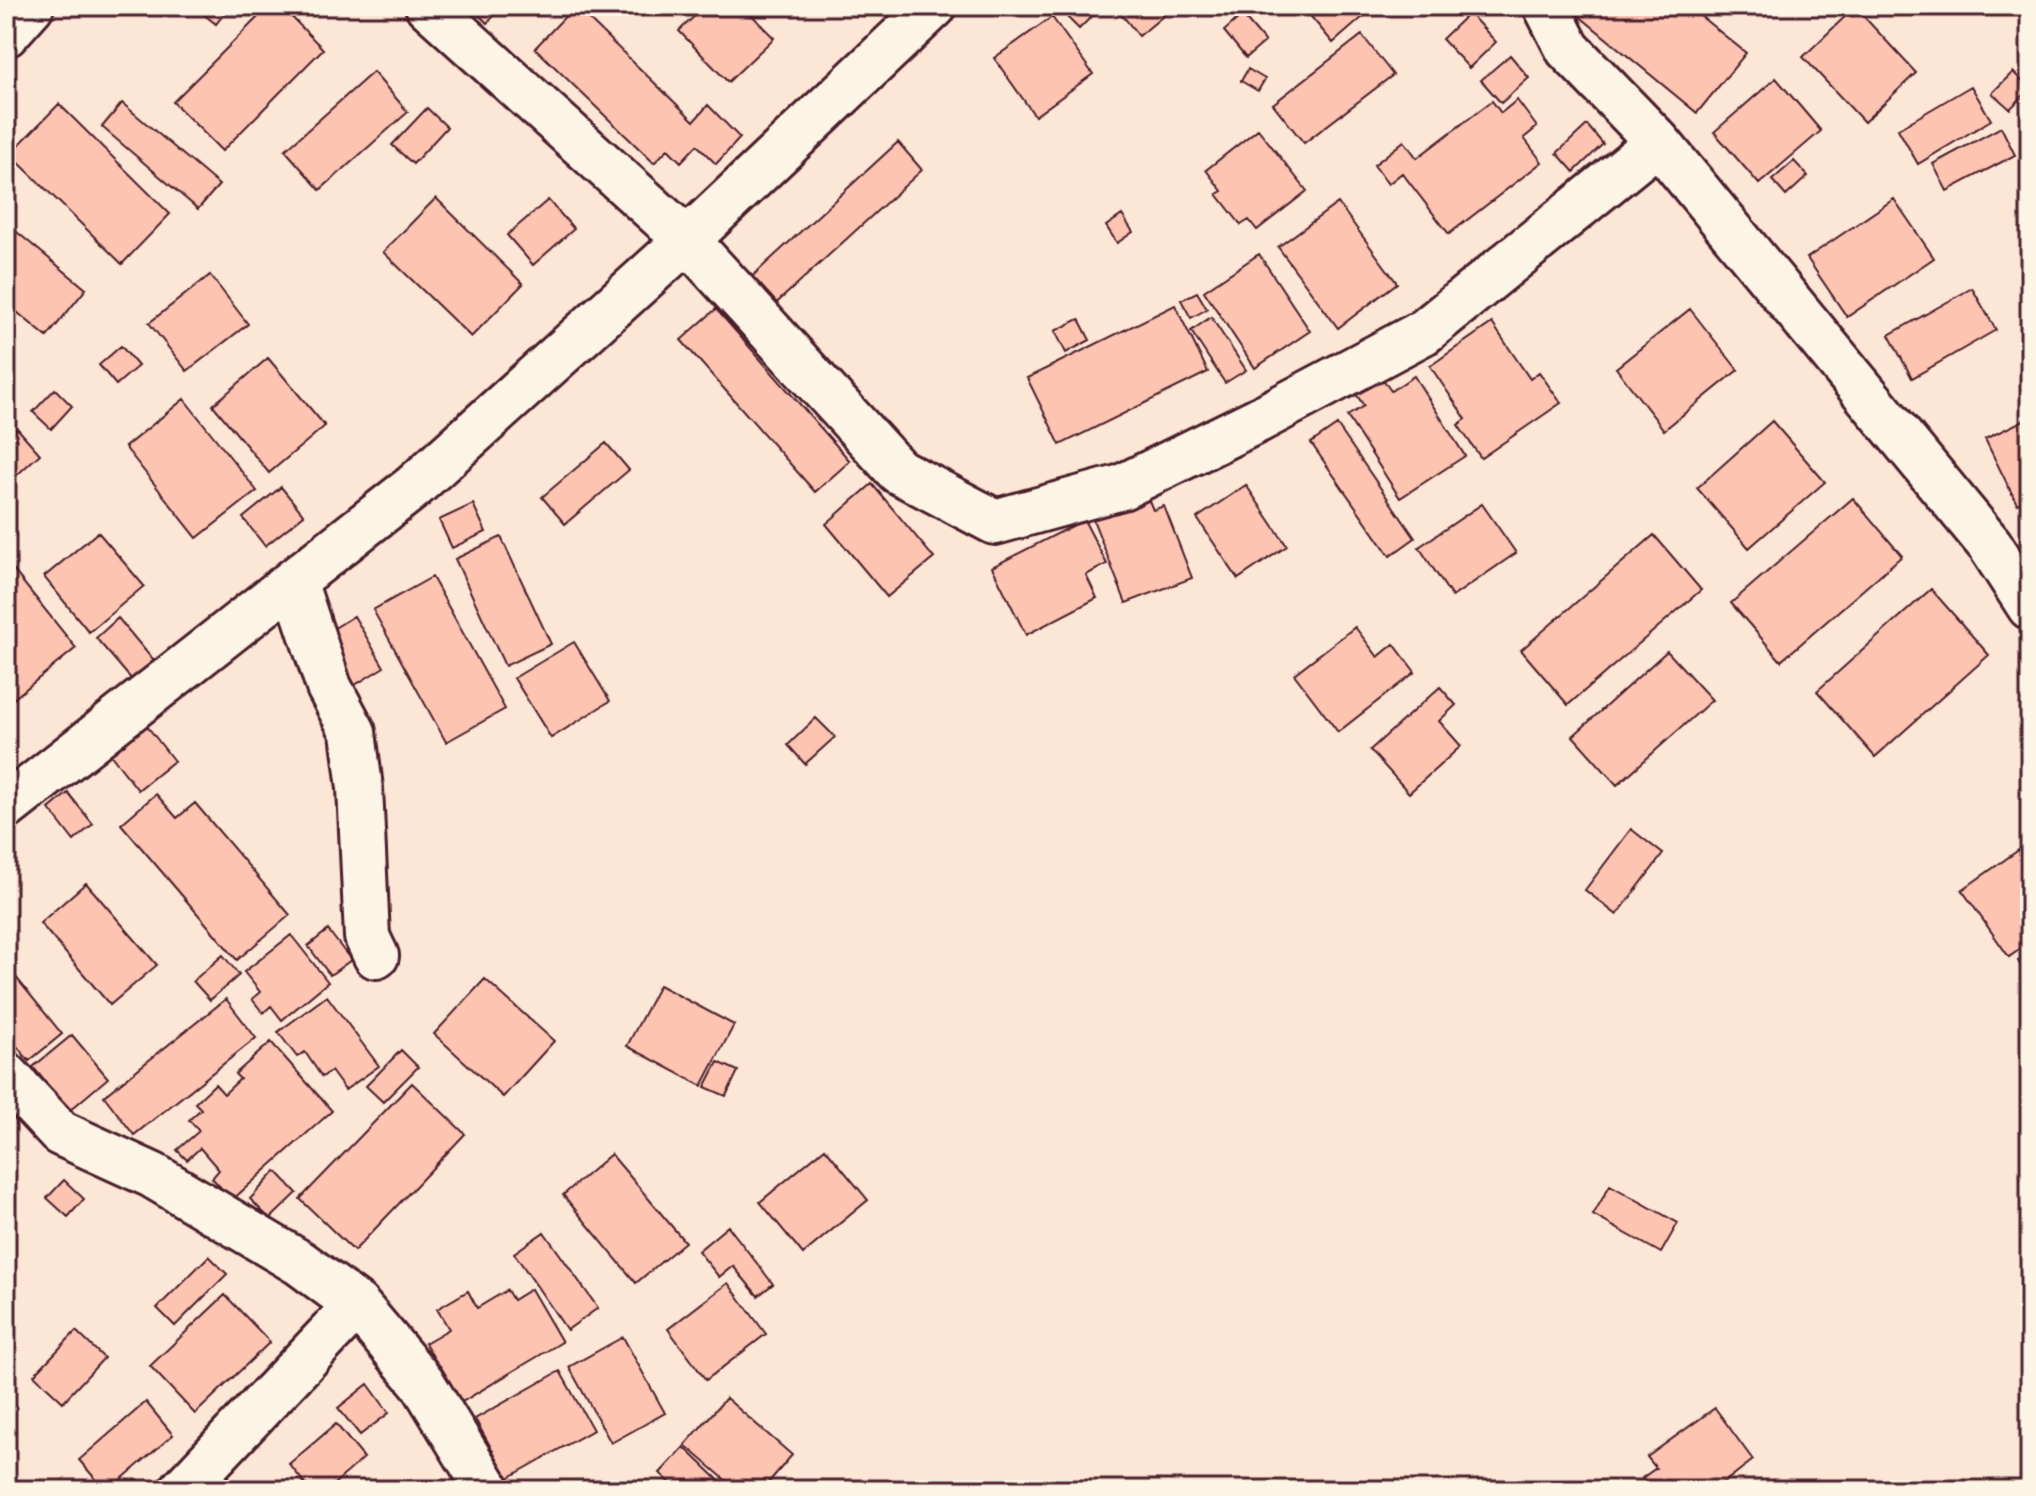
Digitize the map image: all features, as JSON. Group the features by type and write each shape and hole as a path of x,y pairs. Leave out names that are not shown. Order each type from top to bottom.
{"street":[{"path":"6,34 31,6"},
{"path":"428,6 687,240 898,471 995,522 1122,487 1260,419 1424,332 1658,142"},
{"path":"6,807 412,488 687,240 934,6"},
{"path":"1546,6 1568,49 1658,142 1990,545 2030,607"},
{"path":"294,581 329,687 353,732 360,788 367,937 376,956"},
{"path":"6,1075 60,1133 152,1175 300,1263 357,1305 422,1382 488,1490"},
{"path":"182,1490 357,1305"}],"building":[{"path":"193,6 230,6 216,24"},
{"path":"269,6 281,6 323,49 222,151 173,102"},
{"path":"470,6 504,6 487,23"},
{"path":"575,6 694,121 708,105 740,138 716,164 697,145 681,162 668,149 654,163 535,48"},
{"path":"705,6 743,6 774,38 728,82 679,31"},
{"path":"1069,6 1082,6 1092,16 1079,29 1063,13"},
{"path":"1115,6 1175,6 1139,36"},
{"path":"1302,6 1354,6 1363,17 1333,43"},
{"path":"1575,6 1688,6 1746,53 1697,113 1572,10"},
{"path":"1855,7 1916,73 1864,122 1803,57"},
{"path":"1469,13 1496,42 1469,68 1442,39"},
{"path":"1242,15 1265,42 1246,58 1224,31"},
{"path":"1052,17 1093,74 1035,116 994,58"},
{"path":"1362,35 1393,75 1304,143 1273,104"},
{"path":"1510,55 1529,78 1501,103 1481,80"},
{"path":"1248,69 1265,79 1258,91 1241,81"},
{"path":"373,72 408,112 320,190 285,150"},
{"path":"2013,72 2030,89 2010,109 1992,93"},
{"path":"1776,78 1821,131 1759,184 1714,132"},
{"path":"1971,86 1991,120 1918,164 1898,129"},
{"path":"1517,100 1537,127 1524,138 1542,162 1449,234 1402,173 1388,184 1374,165 1404,141 1417,158 1492,101 1501,113"},
{"path":"122,103 219,185 198,209 102,127"},
{"path":"59,104 170,214 122,264 10,154"},
{"path":"427,108 447,127 413,164 392,145"},
{"path":"1587,125 1603,144 1574,172 1557,153"},
{"path":"2001,127 2015,155 1947,191 1933,164"},
{"path":"1258,129 1307,191 1257,230 1249,220 1241,225 1217,194 1222,191 1206,170"},
{"path":"898,142 922,170 771,308 747,281"},
{"path":"1794,161 1808,176 1786,196 1772,180"},
{"path":"436,198 523,284 471,337 383,252"},
{"path":"1894,199 1934,258 1847,317 1807,258"},
{"path":"548,200 574,229 533,265 507,235"},
{"path":"1338,203 1397,283 1338,328 1278,247"},
{"path":"1122,215 1133,232 1117,243 1106,226"},
{"path":"6,223 86,289 47,337 6,303"},
{"path":"1259,254 1310,331 1255,368 1204,291"},
{"path":"210,275 248,324 187,371 149,323"},
{"path":"1972,288 1996,330 1912,378 1889,335"},
{"path":"1197,292 1207,309 1191,318 1181,300"},
{"path":"1175,305 1208,372 1060,445 1027,378"},
{"path":"716,309 850,461 815,492 681,340"},
{"path":"1690,309 1738,370 1664,430 1616,368"},
{"path":"1211,317 1246,370 1225,383 1191,331"},
{"path":"1079,319 1090,340 1066,353 1055,331"},
{"path":"1492,323 1530,379 1539,372 1561,403 1481,458 1458,425 1466,419 1430,366"},
{"path":"121,346 138,366 116,385 99,365"},
{"path":"268,358 325,426 269,473 213,405"},
{"path":"1414,376 1465,456 1400,498 1347,416 1364,406 1356,394 1381,377 1391,391"},
{"path":"55,389 72,406 51,429 33,412"},
{"path":"184,399 257,491 197,538 125,447"},
{"path":"2030,417 2030,498 2017,504 1985,439"},
{"path":"1772,421 1825,482 1749,548 1697,488"},
{"path":"1337,425 1415,538 1390,556 1311,443"},
{"path":"17,428 40,454 6,485 6,438"},
{"path":"606,443 629,470 565,524 542,497"},
{"path":"872,484 934,558 887,597 826,524"},
{"path":"1246,485 1287,546 1238,579 1197,518"},
{"path":"281,487 304,515 265,546 243,518"},
{"path":"1147,496 1153,510 1164,506 1192,578 1126,603 1092,517"},
{"path":"1853,498 1902,556 1781,661 1731,603"},
{"path":"473,504 486,532 452,548 439,520"},
{"path":"1482,504 1516,553 1452,597 1419,547"},
{"path":"1084,520 1107,564 1086,575 1097,598 1026,635 992,567"},
{"path":"98,532 144,586 89,632 44,577"},
{"path":"1654,535 1701,590 1568,705 1521,650"},
{"path":"501,537 551,644 505,666 455,559"},
{"path":"6,561 76,648 12,700 6,693"},
{"path":"432,577 505,709 446,742 373,610"},
{"path":"1931,589 1989,655 1875,757 1817,691"},
{"path":"354,616 384,667 350,688 320,637"},
{"path":"118,618 154,661 132,680 96,638"},
{"path":"1355,627 1378,657 1394,644 1415,672 1338,732 1294,674"},
{"path":"574,642 610,701 551,738 514,678"},
{"path":"1667,651 1712,700 1617,785 1573,736"},
{"path":"1440,687 1456,705 1439,721 1461,746 1409,793 1370,750"},
{"path":"816,718 835,737 805,764 788,745"},
{"path":"147,726 174,761 138,790 110,754"},
{"path":"68,793 93,824 74,841 49,809"},
{"path":"156,794 177,818 195,803 290,915 237,960 121,824"},
{"path":"1631,829 1663,854 1617,915 1585,890"},
{"path":"2030,842 2030,942 2009,957 1962,890"},
{"path":"86,883 157,965 110,1005 40,923"},
{"path":"328,930 351,960 330,975 308,946"},
{"path":"291,935 328,982 282,1020 271,1006 263,1013 252,999 260,992 244,972"},
{"path":"2030,954 2030,981 2018,961"},
{"path":"223,955 239,975 210,1000 193,981"},
{"path":"6,965 62,1034 29,1061 6,1033"},
{"path":"485,979 554,1041 503,1097 434,1034"},
{"path":"659,985 734,1025 702,1086 627,1046"},
{"path":"327,996 379,1066 345,1090 331,1071 322,1077 305,1052 297,1057 278,1032"},
{"path":"226,999 256,1038 134,1135 104,1096"},
{"path":"72,1035 108,1078 69,1111 33,1067"},
{"path":"271,1042 332,1111 232,1200 212,1178 219,1170 200,1148 187,1160 177,1150 199,1131 189,1120 201,1109 195,1103 215,1084 224,1094 240,1079 235,1074"},
{"path":"401,1050 418,1067 383,1102 366,1086"},
{"path":"718,1062 738,1071 726,1096 705,1087"},
{"path":"412,1083 465,1134 354,1251 300,1199"},
{"path":"825,1148 868,1200 803,1254 760,1202"},
{"path":"611,1154 685,1242 636,1283 563,1195"},
{"path":"276,1171 297,1193 270,1219 250,1199"},
{"path":"64,1180 84,1199 68,1217 47,1198"},
{"path":"1610,1185 1678,1223 1661,1253 1593,1215"},
{"path":"728,1226 773,1284 758,1296 733,1266 719,1277 698,1251"},
{"path":"544,1232 598,1308 567,1330 514,1253"},
{"path":"209,1256 227,1274 175,1326 157,1308"},
{"path":"728,1283 766,1334 706,1380 668,1329"},
{"path":"531,1289 562,1342 460,1403 425,1343 449,1329 437,1309 468,1291 477,1308 507,1290 513,1300"},
{"path":"225,1295 270,1342 195,1414 150,1366"},
{"path":"76,1331 104,1358 63,1402 34,1375"},
{"path":"623,1337 665,1413 611,1443 569,1367"},
{"path":"560,1371 593,1430 508,1478 475,1419"},
{"path":"368,1384 389,1413 360,1435 338,1408"},
{"path":"726,1398 792,1455 762,1490 737,1490 685,1445"},
{"path":"146,1402 173,1435 109,1490 105,1490 79,1460"},
{"path":"1715,1408 1753,1460 1714,1490 1651,1490 1642,1478 1656,1468 1647,1457"},
{"path":"336,1424 364,1458 327,1490 310,1490 289,1464"},
{"path":"684,1447 729,1490 678,1490 660,1473"}]}
